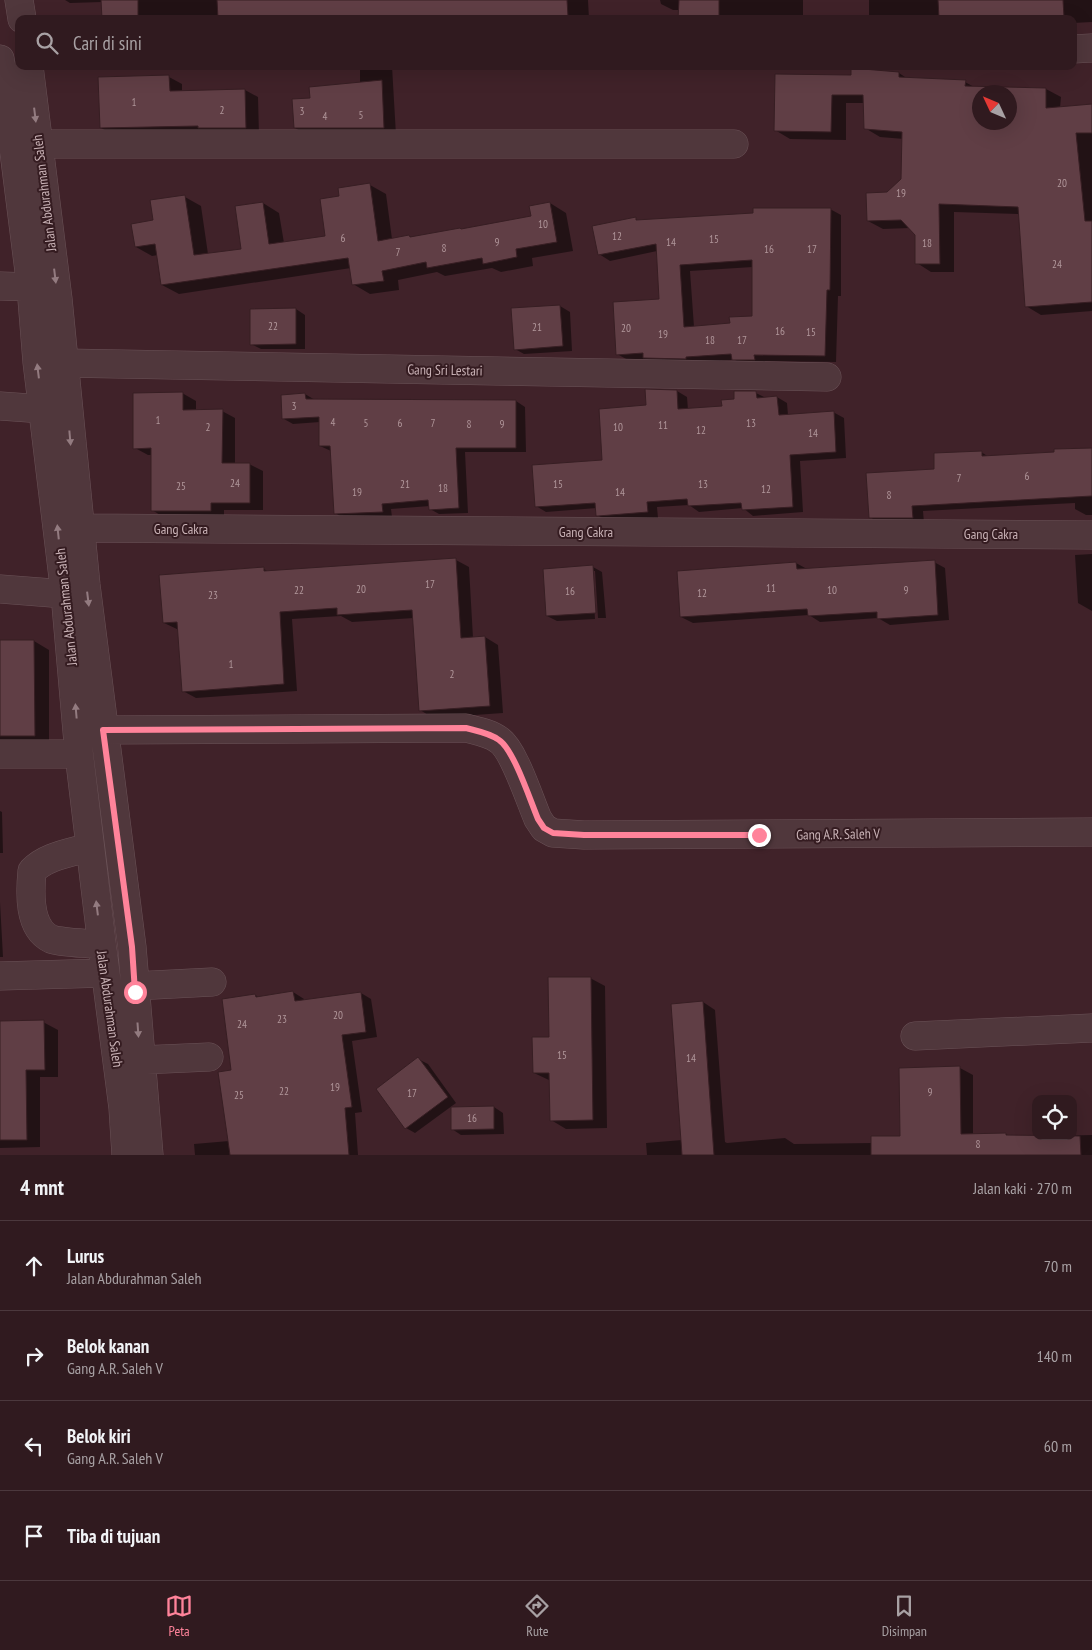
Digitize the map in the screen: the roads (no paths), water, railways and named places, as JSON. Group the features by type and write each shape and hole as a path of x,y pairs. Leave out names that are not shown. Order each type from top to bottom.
{"street":[{"path":"19,0 21,15"},
{"path":"1077,49 1092,48"},
{"name":"Jalan Abdurahman Saleh","path":"0,60 8,104 30,287 65,594 79,754 105,973 134,1108 149,1155"},
{"name":"Jalan Abdurahman Saleh","path":"30,70 64,364 103,730 132,947 141,1060 126,1155"},
{"path":"12,145 734,144"},
{"path":"0,286 30,287"},
{"name":"Gang Sri Lestari","path":"64,364 827,377"},
{"path":"0,406 43,409"},
{"name":"Gang Cakra","path":"80,528 1092,535"},
{"path":"0,589 65,594"},
{"name":"Gang A.R. Saleh V","path":"103,730 466,728 482,732 499,740 509,751 538,819 544,828 553,833 584,835 759,835 1092,832"},
{"path":"0,754 79,754"},
{"path":"90,847 52,858 38,865 32,872 30,899 34,917 42,933 52,939 102,945"},
{"path":"0,976 105,973"},
{"path":"134,986 212,982"},
{"path":"915,1036 1092,1028"},
{"path":"141,1060 209,1057"}]}
